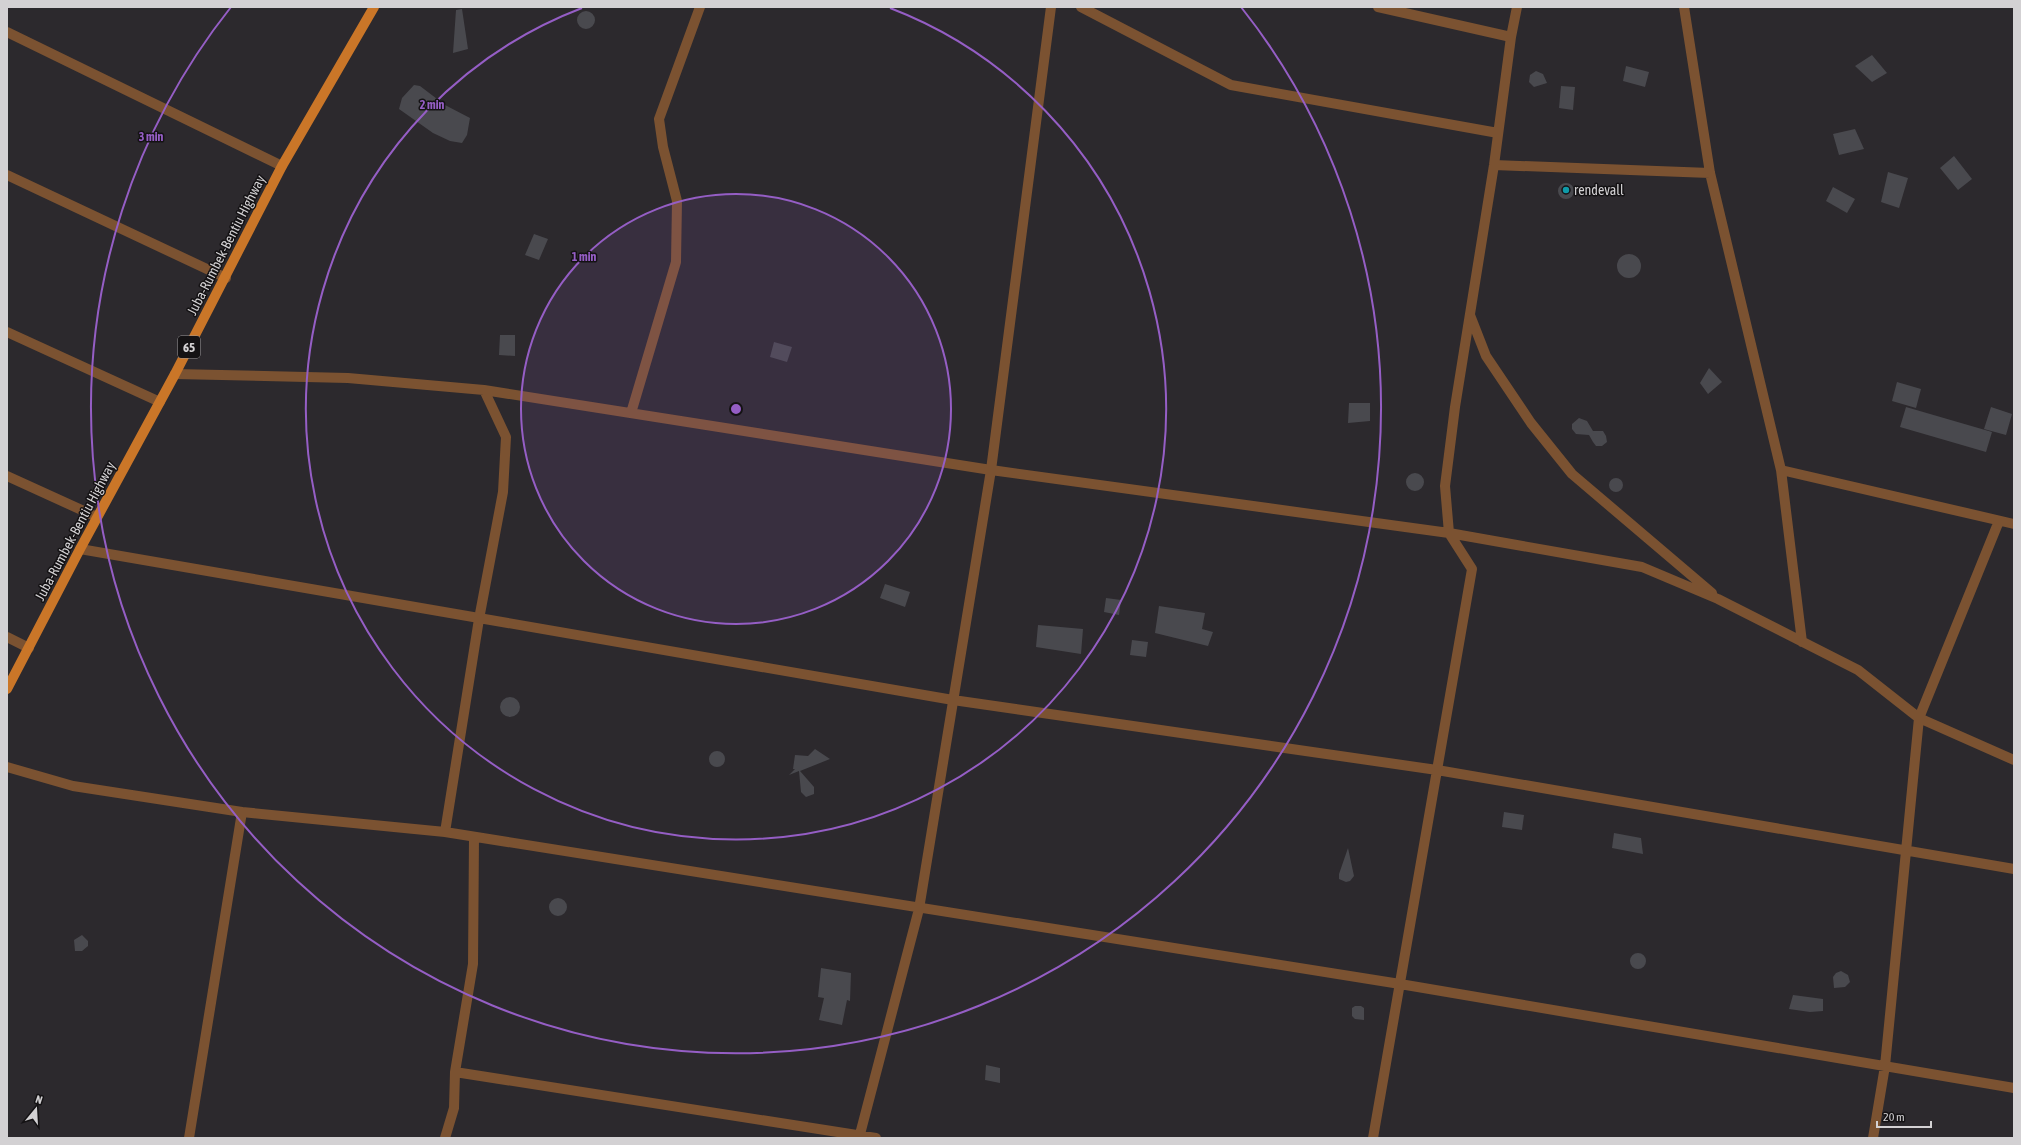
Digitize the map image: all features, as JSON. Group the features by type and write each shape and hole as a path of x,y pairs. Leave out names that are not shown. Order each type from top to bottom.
{"main road":[{"name":"Juba-Rumbek-Bentiu Highway","path":"7,688 226,278 282,166 374,7"}],"street":[{"path":"631,413 676,262 677,201 663,147 659,119 700,7"},
{"path":"860,1137 919,909 990,470 1051,7"},
{"path":"1081,7 1231,85 1498,133"},
{"path":"1378,7 1511,37"},
{"path":"1373,1138 1472,569 1449,533 1445,486 1494,165 1511,37 1517,7"},
{"path":"1684,7 1710,173 1781,470 1802,642"},
{"path":"7,32 282,166"},
{"path":"1494,165 1710,173"},
{"path":"7,175 226,278"},
{"path":"1470,316 1486,356 1531,423 1572,474 1670,556 1718,599"},
{"path":"7,332 160,402"},
{"path":"175,374 348,378 484,390 990,470 1449,533 1642,567 1718,599 1858,670 1919,718 2014,760"},
{"path":"444,832 503,492 506,437 484,390"},
{"path":"1781,470 2014,524"},
{"path":"7,476 97,517"},
{"path":"1873,1138 1885,1066 1919,718 1999,520"},
{"path":"80,549 953,700 1437,770 2014,869"},
{"path":"7,637 29,648"},
{"path":"7,767 74,786 242,812 444,832 919,909 1400,984 2014,1088"},
{"path":"189,1138 242,812"},
{"path":"445,1138 454,1108 455,1072 473,964 474,838"},
{"path":"455,1072 860,1137 876,1138"}],"building":[{"path":"462,9 468,49 453,53 456,10"},
{"path":"586,11 590,12 594,16 594,24 590,28 586,29 582,28 578,24 577,20 578,16 582,12"},
{"path":"1872,55 1887,73 1872,82 1855,66"},
{"path":"1626,66 1649,72 1645,87 1623,81"},
{"path":"1536,71 1543,74 1547,83 1534,87 1529,82 1530,75"},
{"path":"414,85 420,86 445,105 470,118 467,135 462,143 450,141 433,133 399,109 402,98"},
{"path":"1561,86 1575,87 1573,110 1559,108"},
{"path":"1855,129 1864,149 1839,155 1833,134"},
{"path":"1954,156 1972,179 1958,190 1940,168"},
{"path":"1888,172 1908,178 1899,208 1881,202"},
{"name":"rendevall","path":"1566,183 1572,185 1574,191 1572,197 1566,199 1560,197 1558,191 1560,185"},
{"path":"1833,187 1855,199 1847,213 1826,201"},
{"path":"534,234 548,239 539,260 525,255"},
{"path":"1629,254 1637,258 1641,266 1637,274 1629,278 1621,274 1617,266 1621,258"},
{"path":"500,335 515,335 515,356 499,355"},
{"path":"774,342 792,347 787,362 770,357"},
{"path":"1709,368 1722,382 1708,394 1700,383"},
{"path":"1897,382 1921,389 1916,408 1892,401"},
{"path":"1349,403 1370,403 1370,421 1348,423"},
{"path":"1906,407 1992,432 1986,452 1900,427"},
{"path":"1991,407 2012,414 2006,435 1984,429"},
{"path":"1579,418 1587,421 1593,431 1603,431 1607,442 1602,446 1596,446 1589,435 1576,434 1572,429 1572,424"},
{"path":"1411,473 1419,473 1424,478 1422,489 1419,491 1411,491 1406,486 1406,478"},
{"path":"1613,478 1619,478 1623,482 1623,488 1619,492 1613,492 1609,488 1609,482"},
{"path":"885,584 910,592 905,607 880,598"},
{"path":"1106,598 1121,600 1119,615 1104,612"},
{"path":"1159,606 1205,613 1202,629 1213,632 1208,646 1155,633"},
{"path":"1038,625 1083,629 1081,654 1036,647"},
{"path":"1132,640 1148,642 1146,657 1130,655"},
{"path":"510,697 517,700 520,707 517,714 510,717 503,714 500,707 503,700"},
{"path":"815,749 830,759 800,771 814,787 814,794 806,797 801,792 799,771 789,775 795,769 793,769 795,755 808,756"},
{"path":"717,751 723,753 725,759 723,765 717,767 711,765 709,759 711,753"},
{"path":"1504,812 1524,815 1522,830 1502,827"},
{"path":"1614,833 1641,838 1643,854 1612,848"},
{"path":"1348,848 1354,876 1350,881 1346,882 1339,879 1339,874"},
{"path":"558,898 562,899 566,903 566,911 562,915 558,916 554,915 550,911 549,907 550,903 554,899"},
{"path":"82,935 88,941 88,946 82,951 75,951 74,940"},
{"path":"1638,953 1645,958 1646,961 1641,968 1638,969 1631,964 1630,961 1635,954"},
{"path":"821,968 851,973 850,1001 847,1000 842,1025 819,1020 824,998 818,997"},
{"path":"1841,971 1848,975 1850,982 1845,987 1834,988 1833,977 1836,973"},
{"path":"1793,995 1823,999 1823,1011 1810,1012 1789,1009"},
{"path":"1355,1006 1361,1006 1364,1008 1364,1020 1355,1019 1352,1016 1352,1008"},
{"path":"986,1065 1000,1068 1000,1083 985,1080"}],"place":[{"name":"rendevall","path":"1566,190"}]}
